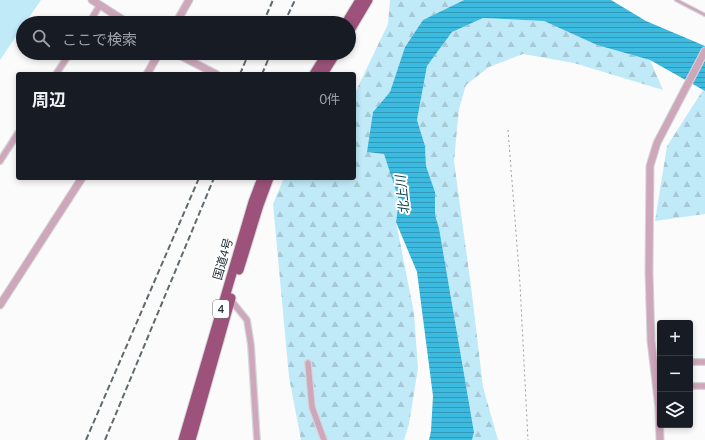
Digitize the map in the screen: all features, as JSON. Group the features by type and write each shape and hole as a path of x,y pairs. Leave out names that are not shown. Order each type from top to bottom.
{"highway":[{"path":"350,16 360,0"},
{"path":"356,20 368,0"},
{"path":"315,72 323,60"},
{"path":"324,72 332,60"},
{"name":"国道4号","path":"191,440 253,202 261,180"},
{"name":"国道4号","path":"183,440 228,297 268,180"}],"street":[{"path":"92,0 117,16"},
{"path":"180,16 190,0"},
{"path":"93,16 100,5"},
{"path":"657,365 651,341 649,271 650,166 657,143 705,51"},
{"path":"57,72 65,60"},
{"path":"148,72 155,60"},
{"path":"189,60 212,72"},
{"path":"0,161 16,136"},
{"path":"0,305 81,180"},
{"path":"228,297 246,320 250,345 257,440"},
{"path":"693,362 705,362"},
{"path":"308,364 312,407 324,440"},
{"path":"693,386 705,386"},
{"path":"658,392 660,440"}],"lane":[{"path":"676,0 705,14"}],"path":[{"path":"508,130 519,277 528,440"}],"green space":[{"path":"0,0 41,0 30,16 16,16 16,36 0,60"},
{"path":"390,0 464,0 423,20 405,47 390,92 373,112 368,152 384,153 399,200 396,222 414,313 418,368 409,424 404,440 301,440 289,377 273,204 283,180 356,180 356,91 388,24"},
{"path":"483,18 544,21 597,45 650,60 663,90 574,63 523,54 489,67 466,85 459,109 454,161 483,387 498,440 472,440 474,431 439,228 435,215 435,192 426,166 425,146 417,120 427,66 452,32"},
{"path":"703,90 705,91 705,214 655,221 667,146"}],"water":[{"name":"北上川","path":"464,0 611,0 646,21 705,46 705,91 650,60 597,45 544,21 483,18 452,32 427,66 417,120 425,146 426,166 435,192 435,215 439,228 474,432 472,440 429,440 433,396 417,272 396,222 399,200 384,154 367,152 373,112 390,92 405,47 423,20"}],"railway":[{"path":"266,16 273,0"},
{"path":"287,16 295,0"},
{"path":"241,72 246,60"},
{"path":"263,72 268,60"},
{"path":"86,440 198,180"},
{"path":"105,440 213,180"}]}
